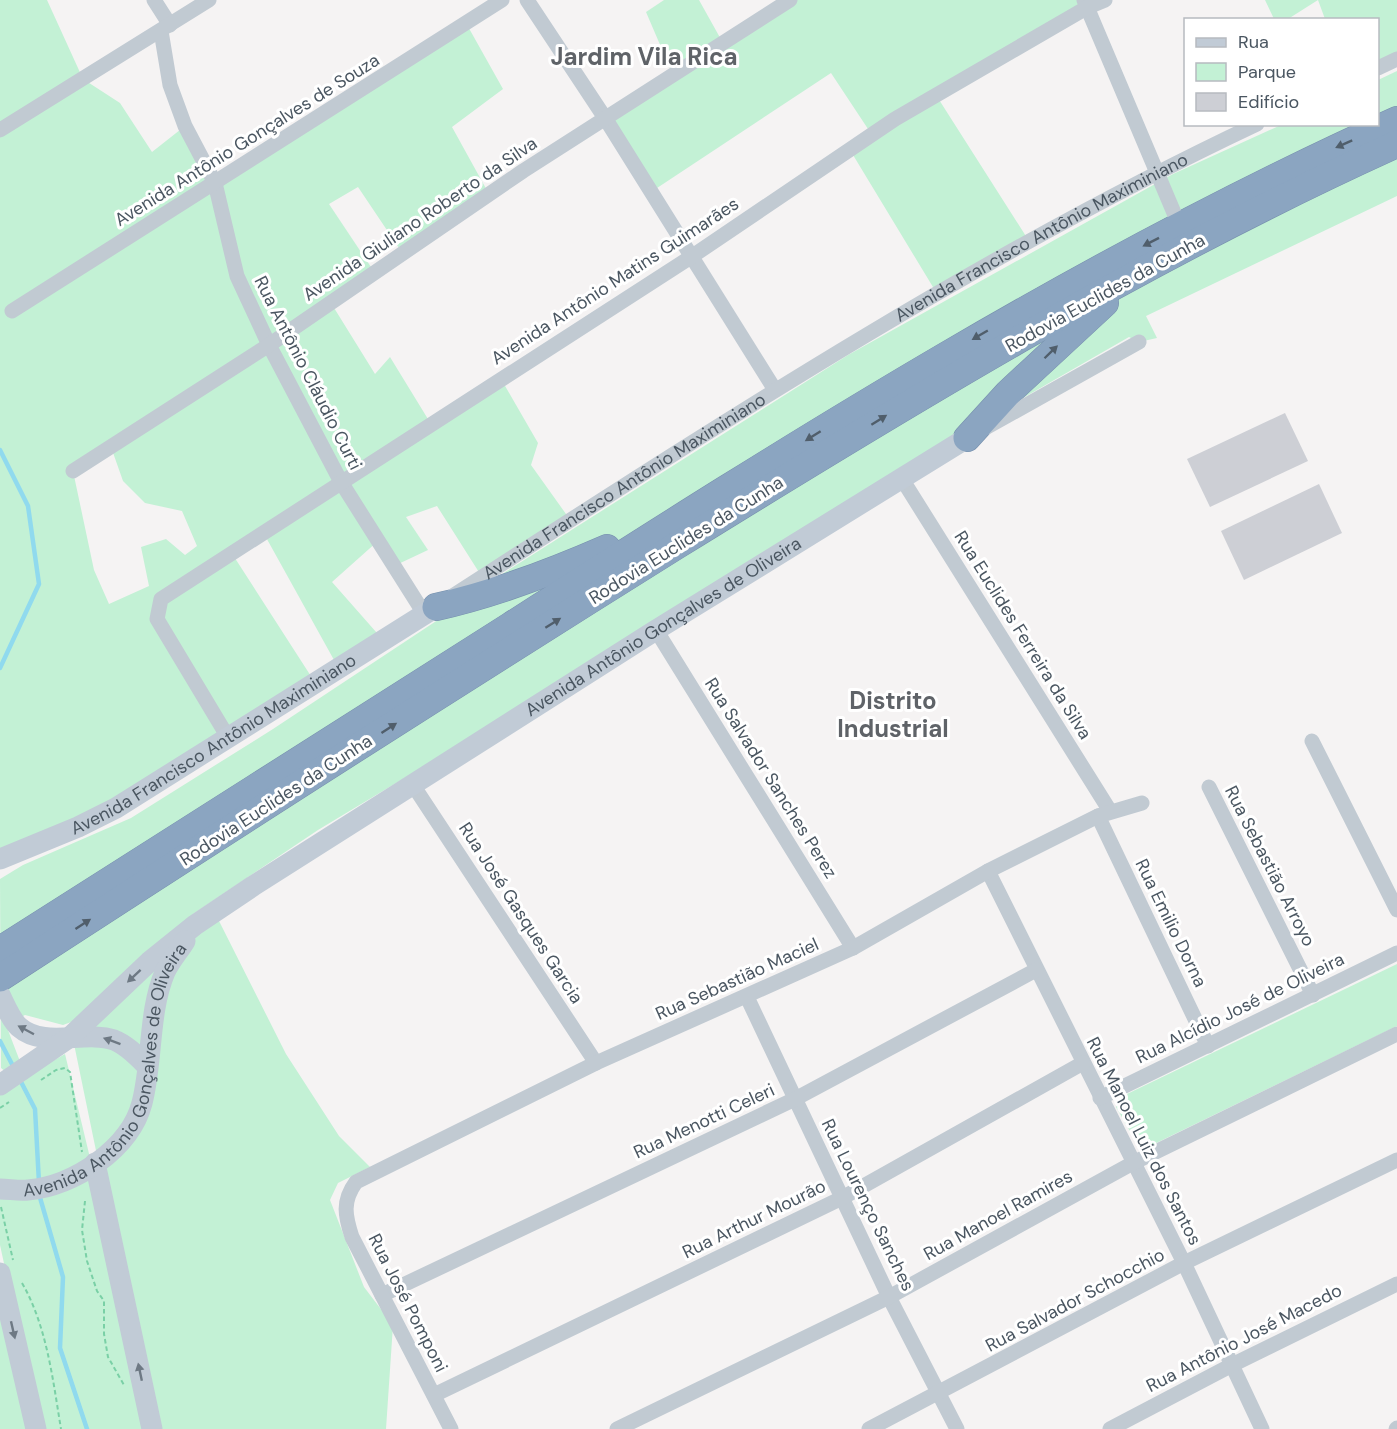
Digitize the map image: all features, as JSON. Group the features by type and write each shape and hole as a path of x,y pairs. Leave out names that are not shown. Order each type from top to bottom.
{"highway":[{"name":"Rodovia Euclides da Cunha","path":"0,978 18,948 209,820 672,522 979,336 1309,160 1397,120"},
{"name":"Rodovia Euclides da Cunha","path":"18,948 491,662 886,415 1146,268 1310,183 1397,144"},
{"path":"966,438 1056,347 1146,268"},
{"path":"431,611 568,565 634,535 672,522"}],"main road":[{"name":"Avenida Antônio Gonçalves de Oliveira","path":"1,1084 70,1037 149,962 195,925 656,630 966,438"},
{"name":"Avenida Francisco Antônio Maximiniano","path":"0,859 116,808 431,611"},
{"name":"Avenida Antônio Gonçalves de Oliveira","path":"0,1189 38,1188 72,1177 95,1163 126,1136 142,1104 165,972 195,925"},
{"path":"0,995 18,1027 32,1035 54,1038 101,1037 116,1041 147,1066"},
{"path":"95,1163 152,1429"},
{"path":"0,1273 36,1429"}],"street":[{"name":"Rua Antônio Cláudio Curti","path":"154,0 165,28 170,85 185,126 215,183 237,276 341,482 431,611"},
{"path":"0,130 209,0"},
{"name":"Avenida Antônio Gonçalves de Souza","path":"12,311 502,0"},
{"path":"527,0 605,118 775,390"},
{"name":"Avenida Giuliano Roberto da Silva","path":"73,471 270,345 523,171 790,0"},
{"name":"Avenida Antônio Matins Guimarães","path":"229,739 158,619 157,609 161,599 176,587 691,257 895,119 1086,3 1105,0"},
{"path":"1086,3 1180,227"},
{"path":"1379,67 1397,59"},
{"name":"Avenida Francisco Antônio Maximiniano","path":"431,611 775,390 948,285 1156,172 1253,126"},
{"name":"Avenida Antônio Gonçalves de Oliveira","path":"966,438 1139,342"},
{"name":"Rua Euclides Ferreira da Silva","path":"902,479 1104,814"},
{"name":"Rua Salvador Sanches Perez","path":"656,630 853,948"},
{"path":"1312,741 1397,910"},
{"name":"Rua José Gasques Garcia","path":"413,785 596,1063"},
{"name":"Rua Sebastião Arroyo","path":"1209,787 1312,995"},
{"name":"Rua Sebastião Maciel","path":"349,1192 356,1182 378,1169 596,1063 853,948 988,871 1104,814 1142,803"},
{"name":"Rua Emilio Dorna","path":"1104,814 1208,1046"},
{"name":"Rua Manoel Luiz dos Santos","path":"988,871 1184,1263 1262,1429"},
{"name":"Rua Alcídio José de Oliveira","path":"1100,1098 1397,953"},
{"name":"Rua Menotti Celeri","path":"382,1295 795,1099 1036,970"},
{"name":"Rua Lourenço Sanches","path":"747,997 889,1297 957,1429"},
{"name":"Rua Manoel Ramires","path":"617,1429 889,1297 1132,1163 1397,1034"},
{"name":"Rua Arthur Mourão","path":"434,1395 842,1198 1083,1063"},
{"name":"Rua Salvador Schocchio","path":"869,1429 1184,1263 1397,1160"},
{"name":"Rua José Pomponi","path":"349,1192 346,1217 352,1237 451,1429"},
{"name":"Rua Antônio José Macedo","path":"1110,1429 1232,1365 1397,1284"}],"path":[{"path":"86,1196 82,1230 87,1261 97,1291 104,1301 104,1334 108,1357 124,1385"},
{"path":"20,1281 30,1297 50,1365 61,1429"}],"green space":[{"path":"0,0 47,0 83,79 120,103 152,152 185,126 215,183 466,23 503,89 452,127 489,194 403,254 358,187 329,204 375,273 331,303 375,374 390,357 431,424 501,379 538,443 531,465 571,521 482,577 437,506 406,517 428,550 394,566 378,541 332,582 384,641 339,669 263,532 231,552 316,684 229,739 0,859","holes":["111,447 123,481 145,503 182,511 197,546 185,555 166,539 141,547 149,586 109,604 94,570 73,471"]},
{"path":"664,0 699,0 723,43 790,0 1105,0 936,95 1029,241 936,292 850,150 872,135 831,73 651,192 605,118 673,75 646,12"},
{"path":"1265,0 1318,0 1290,18 1274,18"},
{"path":"1318,0 1397,0 1397,59 1379,68 1379,18 1325,18"},
{"path":"1397,71 1397,196 1146,316 1157,338 1139,342 1129,337 886,477 456,747 318,830 193,914 74,1021 63,1025 25,1015 6,1025 21,1064 6,1072 1,1068 0,879 23,865 131,818 273,729 468,600 494,579 848,355 1173,174 1279,126 1379,126 1379,80"},
{"path":"217,917 286,1054 339,1136 370,1167 338,1183 330,1200 364,1287 393,1325 386,1429 40,1429 0,1245 0,1091 65,1054 117,1270 120,1267 74,1044 149,969"},
{"path":"1397,964 1397,1026 1150,1146 1138,1145 1116,1107 1127,1094"},
{"path":"0,1305 29,1429 0,1429"}],"building":[{"path":"1285,413 1308,461 1210,507 1187,459"},
{"path":"1319,484 1342,533 1244,580 1221,531"}],"waterway":[{"path":"0,450 28,506 39,584 0,668"},
{"path":"0,1041 14,1068"},
{"path":"19,1078 35,1109 39,1183"},
{"path":"39,1194 63,1277 60,1348 87,1429"}],"district":[{"name":"Jardim Vila Rica","path":"644,57"},
{"name":"Distrito Industrial","path":"893,715"}]}
